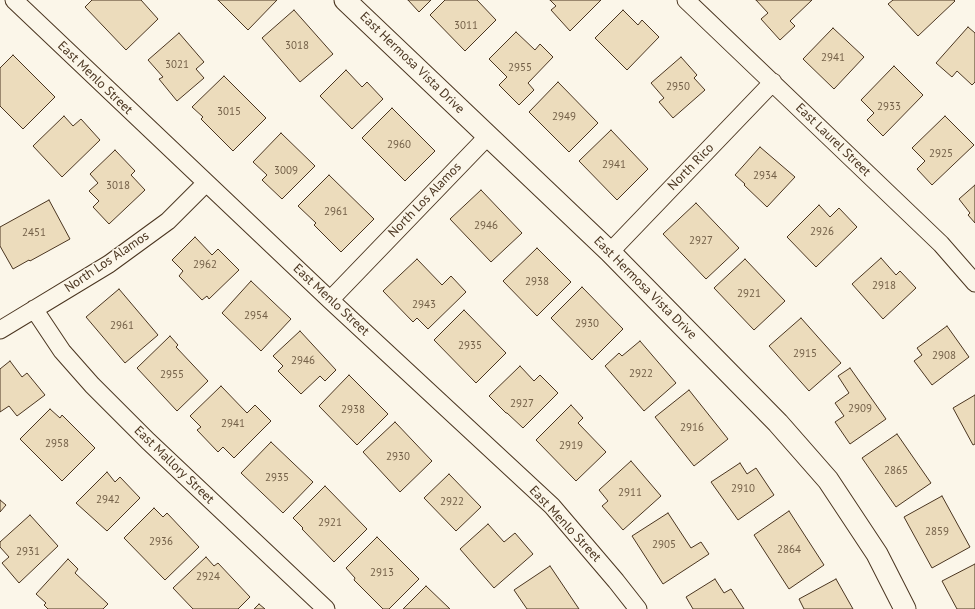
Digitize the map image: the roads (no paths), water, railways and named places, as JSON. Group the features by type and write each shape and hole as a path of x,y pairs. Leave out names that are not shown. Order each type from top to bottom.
{"street":[{"name":"East Menlo Street","path":"14,0 330,300 552,506 638,609"},
{"name":"East Hermosa Vista Drive","path":"345,0 610,252 778,423 828,480 878,554 905,609"},
{"name":"East Laurel Street","path":"686,0 941,244 975,283"},
{"name":"North Rico","path":"610,252 773,82"},
{"name":"North Los Alamos","path":"330,300 488,136"},
{"name":"North Los Alamos","path":"0,330 109,264 168,221 206,183"},
{"name":"East Mallory Street","path":"34,309 62,351 92,385 153,446 326,609"}]}
